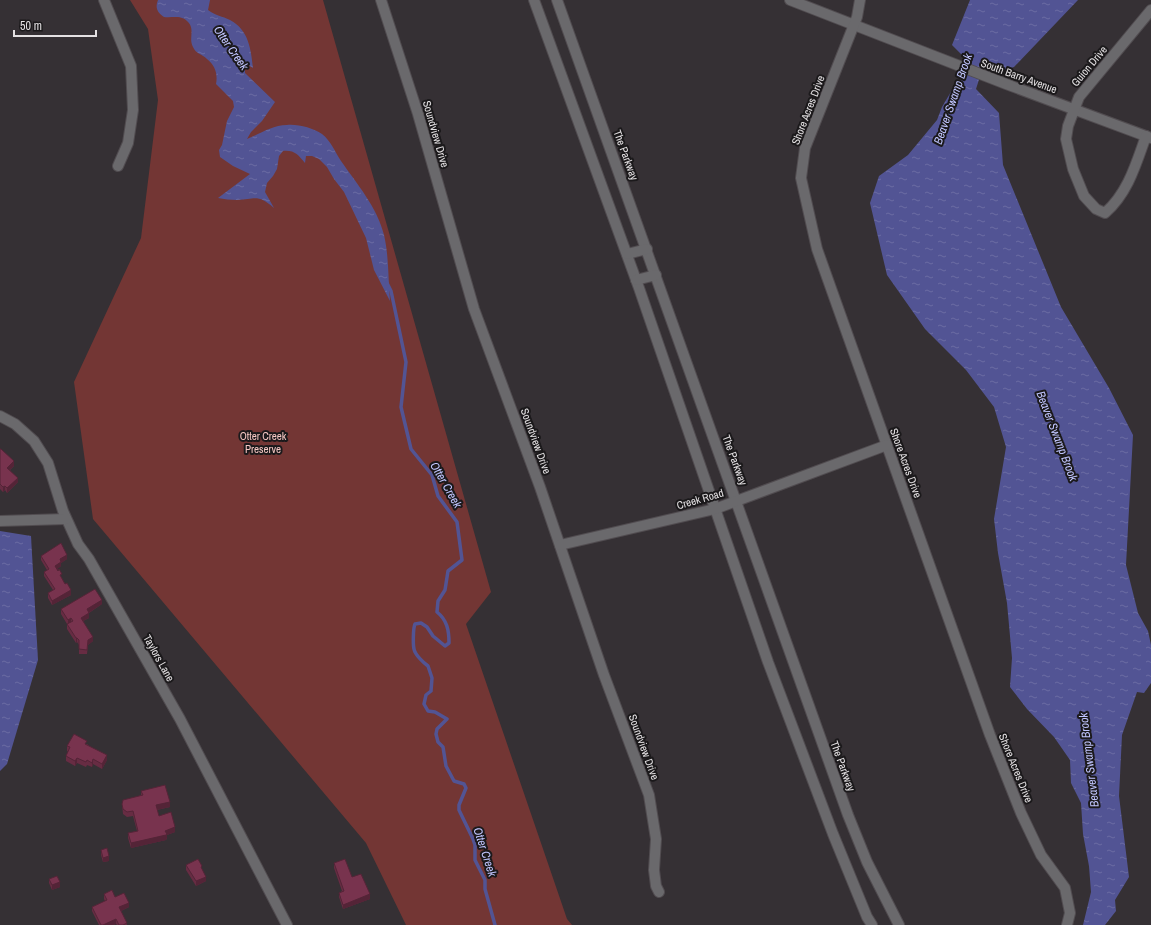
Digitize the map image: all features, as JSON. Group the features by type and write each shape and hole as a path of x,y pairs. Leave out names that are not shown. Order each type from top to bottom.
{"street":[{"path":"104,0 131,66 133,110 128,143 118,166"},
{"name":"Soundview Drive","path":"380,0 418,114 474,309 560,545 604,675 649,795 656,839 654,870 658,892"},
{"path":"534,0 627,254 768,662 833,834 872,925"},
{"name":"The Parkway","path":"557,0 848,815 867,862 899,925"},
{"name":"South Barry Avenue","path":"790,0 953,64 1149,137"},
{"name":"Shore Acres Drive","path":"860,0 857,16 806,148 801,178 817,249 992,742 1021,813 1041,855 1065,888 1070,913 1067,925"},
{"name":"Guion Drive","path":"1149,137 1127,186 1114,205 1106,213 1096,209 1084,196 1073,169 1066,139 1068,126 1079,97 1151,10"},
{"path":"627,254 647,249"},
{"path":"636,280 656,275"},
{"name":"Taylors Lane","path":"0,416 15,424 34,440 48,463 62,511 78,544 89,559 180,719 287,925"},
{"name":"Creek Road","path":"560,545 715,509 887,445"},
{"path":"0,522 66,519"}],"green space":[{"name":"Otter Creek Preserve","path":"130,0 323,0 491,592 466,624 567,919 572,925 406,925 366,843 93,519 74,382 141,238 158,100 148,29"}],"water":[{"path":"158,0 210,0 208,10 236,24 245,35 250,48 253,68 245,63 245,73 275,102 247,139 276,126 291,125 314,130 322,134 328,140 372,205 381,225 387,251 390,301 374,270 366,238 344,192 327,167 319,159 312,156 306,156 305,163 293,152 283,151 279,156 277,169 267,183 265,192 274,208 257,198 237,200 218,198 250,174 233,166 220,157 219,150 222,145 227,121 234,107 233,101 216,84 216,73 210,61 197,53 194,49 191,40 192,30 190,24 182,18 164,17 157,10"},
{"name":"Beaver Swamp Brook","path":"970,0 1078,0 1014,67 1001,71 984,64 976,89 999,113 1003,165 1061,307 1109,388 1133,435 1126,565 1138,613 1148,631 1151,645 1151,683 1144,693 1137,692 1122,735 1119,796 1129,877 1115,900 1116,911 1105,925 1083,925 1091,892 1089,866 1083,834 1081,803 1071,783 1070,760 1054,737 1027,709 1010,687 1012,658 1007,603 998,553 994,519 1006,447 994,407 966,370 925,329 887,275 870,203 879,176 908,155 937,120 942,107 952,90 959,83 970,58 961,54 952,45"},
{"path":"0,531 31,536 38,660 7,764 0,771"}],"building":[{"path":"0,449 14,461 7,468 18,478 7,488 0,484"},
{"path":"61,543 67,555 60,559 61,562 55,566 62,574 60,575 65,584 67,583 71,590 52,601 48,593 55,589 44,572 49,569 41,556"},
{"path":"95,589 102,600 87,609 89,613 81,618 93,637 88,640 87,650 79,649 79,640 67,624 73,621 71,618 68,620 61,609"},
{"path":"74,734 87,741 85,744 107,755 102,764 93,759 92,763 87,760 86,762 77,758 75,761 66,756 70,747 67,746"},
{"path":"165,785 170,802 156,805 159,816 171,812 175,827 165,831 167,834 166,835 131,843 128,833 138,831 133,811 127,812 123,809 123,800 143,795 141,791"},
{"path":"107,848 109,856 103,858 101,850"},
{"path":"198,859 206,877 196,881 186,865"},
{"path":"345,859 352,877 361,874 370,894 343,905 339,893 344,891 334,863"},
{"path":"57,876 60,882 52,885 49,879"},
{"path":"112,890 115,897 124,893 129,903 119,907 127,923 119,925 116,919 101,925 92,907 107,900 104,894"}],"waterway":[{"name":"Otter Creek","path":"387,283 391,291 406,362 401,407 411,449 432,475 438,496 457,522 462,560 448,571 445,590 438,601 437,612 443,618 447,626 449,643 445,646 433,636 427,627 421,623 415,624 413,636 414,649 422,661 428,666 432,678 431,691 426,695 424,704 428,711 435,712 447,719 437,729 436,734 438,742 443,747 446,766 454,781 464,784 466,788 459,805 459,810 475,845 475,860 485,880 485,889 495,925"}]}
